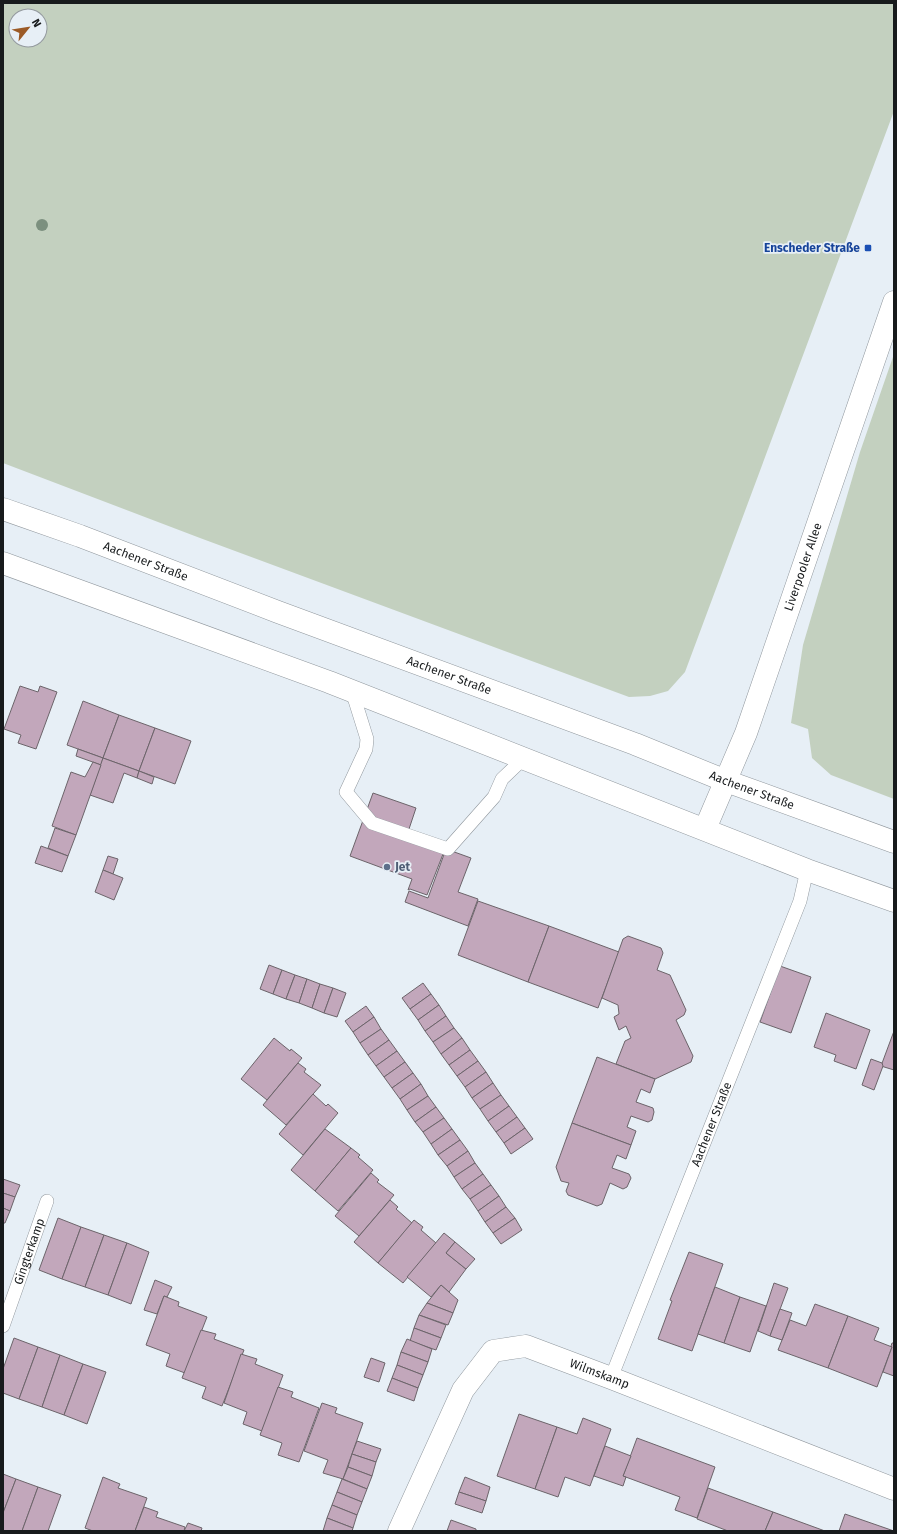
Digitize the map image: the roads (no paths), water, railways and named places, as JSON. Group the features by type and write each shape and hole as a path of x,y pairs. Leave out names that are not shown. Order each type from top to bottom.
{"main road":[{"name":"Liverpooler Allee","path":"705,829 746,733 894,302"},
{"name":"Aachener Straße","path":"3,509 80,536 278,612 635,744 726,781 894,842"},
{"path":"3,563 352,691 807,870 894,901"},
{"name":"Wilmskamp","path":"399,1531 463,1390 493,1351 526,1346 894,1489"}],"lane":[{"path":"352,691 367,739 366,749 346,792 372,823 448,849 494,797 502,780 524,758"},
{"name":"Aachener Straße","path":"611,1378 800,901 807,870"},
{"name":"Gingterkamp","path":"3,1326 47,1201"}],"place":[{"name":"Enscheder Straße","path":"868,248"},
{"name":"Jet","path":"387,867"}]}
